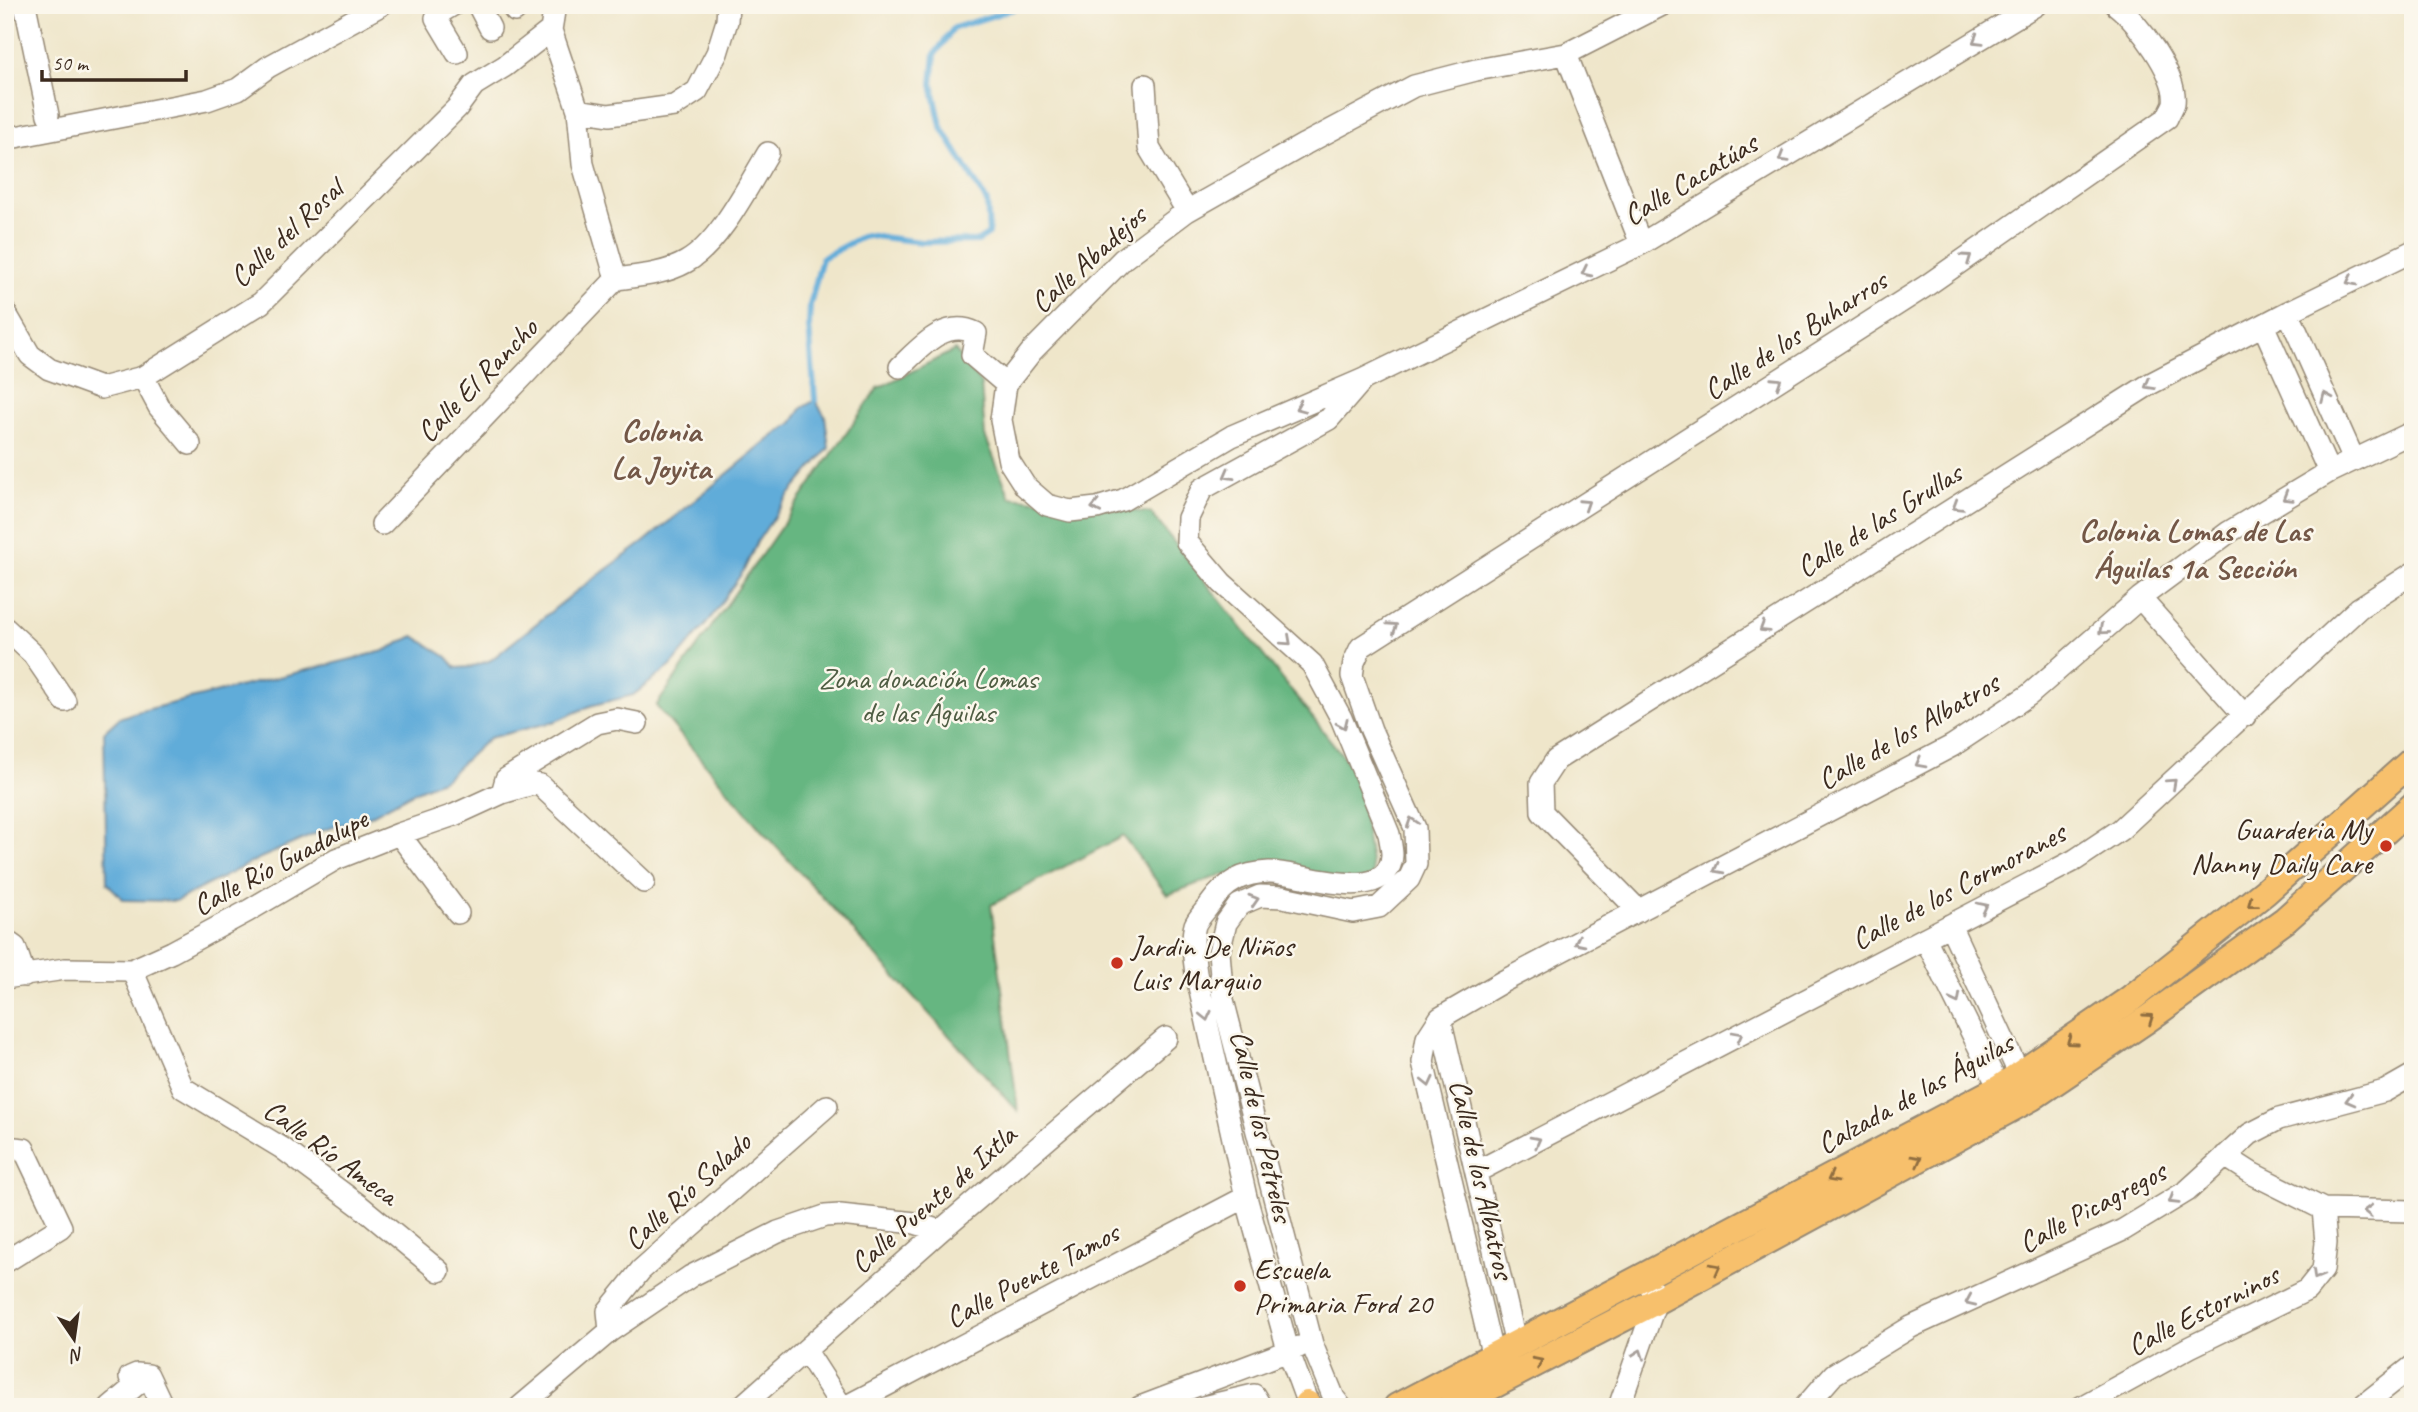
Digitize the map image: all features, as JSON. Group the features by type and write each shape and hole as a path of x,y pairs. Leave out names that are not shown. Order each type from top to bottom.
{"main road":[{"name":"Calzada de las Águilas","path":"2015,1092 2265,892 2413,760"},
{"name":"Calzada de las Águilas","path":"1451,1407 1652,1289 2146,1020 2285,920 2413,806"},
{"name":"Calzada de las Águilas","path":"1397,1407 1505,1351 1652,1289"}],"street":[{"path":"25,5 48,115"},
{"path":"5,139 207,100 238,89 268,67 381,5"},
{"path":"453,5 436,18 457,53"},
{"path":"478,5 489,28"},
{"path":"555,5 551,30 578,110 583,163 616,279 653,274 685,262 711,243 768,153"},
{"path":"578,110 609,114 674,106 697,91 717,53 727,21 728,5"},
{"name":"Calle Abadejos","path":"1006,384 1032,351 1123,259 1187,211 1414,86 1476,69 1566,54 1662,5"},
{"name":"Calle Cacatúas","path":"1362,380 1641,244 2036,5"},
{"name":"Calle de los Buharros","path":"1352,676 1354,662 1361,647 1926,286 2167,118 2174,102 2172,86 2157,52 2129,15 2116,5"},
{"name":"Calle del Rosal","path":"5,312 30,355 49,369 101,388 143,377 261,303 457,108 474,85 505,66 551,30"},
{"path":"1566,54 1641,244"},
{"path":"1145,85 1149,148 1187,211"},
{"name":"Calle de las Grullas","path":"1639,911 1542,812 1541,783 1556,760 2150,384 2413,251"},
{"name":"Calle El Rancho","path":"382,524 616,279"},
{"path":"2288,312 2354,460"},
{"path":"2263,325 2329,472"},
{"path":"900,367 941,331 964,327 976,333 972,355 1006,384 1001,421 1009,461 1025,485 1047,505 1070,511 1097,508 1123,500 1232,436 1362,380"},
{"path":"143,377 159,407 190,444"},
{"name":"Calle de los Petreles","path":"1308,1406 1288,1350 1247,1197 1196,973 1195,925 1223,887 1240,877 1270,872 1355,885 1375,880 1389,868 1392,854 1389,834 1341,718 1312,663 1222,583 1187,542 1188,518 1202,489 1329,419 1362,380"},
{"name":"Calle de los Albatros","path":"1505,1351 1423,1062 1427,1038 1440,1018 1502,982 1952,746 2029,695 2140,598 2229,532 2329,472 2413,432"},
{"name":"Calle de los Cormoranes","path":"1476,1172 2075,860 2120,830 2359,608 2413,573"},
{"path":"2140,598 2245,716"},
{"path":"5,628 33,654 65,701"},
{"name":"Calle de los Petreles","path":"1341,1407 1334,1398 1312,1344 1223,1000 1219,952 1226,923 1239,905 1260,896 1283,897 1353,912 1379,906 1409,879 1416,864 1415,828 1371,730 1352,676"},
{"name":"Calle Río Guadalupe","path":"15,977 65,969 132,970 248,911 337,859 454,815 502,793 506,779 597,723 617,719 637,723"},
{"path":"502,793 533,784 540,785 644,883"},
{"path":"399,834 458,913"},
{"path":"1950,925 2015,1092"},
{"path":"1925,938 2015,1092"},
{"path":"5,940 15,947 15,977"},
{"name":"Calle Río Ameca","path":"132,970 183,1088 282,1148 360,1206 439,1271"},
{"name":"Calle de los Albatros","path":"1440,1018 1476,1172 1505,1351"},
{"name":"Calle Puente de Ixtla","path":"741,1407 940,1231 1166,1038"},
{"name":"Calle Picagregos","path":"1805,1407 1834,1374 1911,1327 2123,1230 2187,1191 2250,1135 2279,1119 2385,1091 2413,1074"},
{"name":"Calle Río Salado","path":"610,1331 607,1311 641,1270 827,1106"},
{"path":"5,1262 61,1227 14,1148"},
{"path":"2225,1156 2253,1174 2323,1209 2413,1211"},
{"name":"Calle Puente Tamos","path":"844,1407 1247,1197"},
{"name":"Calle Estorninos","path":"2081,1407 2190,1347 2307,1290 2323,1270 2326,1243 2323,1209"},
{"path":"520,1407 610,1331 691,1276 778,1233 825,1216 840,1214 915,1223 940,1231"},
{"path":"1619,1407 1652,1289"},
{"path":"1140,1407 1288,1350 1312,1344"},
{"path":"806,1351 844,1407"},
{"path":"2361,1407 2413,1366"},
{"path":"110,1407 139,1376 163,1407"},
{"path":"1203,1407 1254,1395 1261,1407"}],"green space":[{"name":"Zona donación Lomas de las Águilas","path":"955,350 981,384 985,436 1010,497 1151,513 1357,774 1374,881 1221,875 1167,895 1123,836 991,905 1018,1111 762,831 656,706 878,388"}],"water":[{"path":"815,400 825,416 829,448 788,496 757,542 744,570 708,622 671,666 633,695 590,706 556,721 489,738 446,778 368,817 324,830 258,859 176,901 124,900 107,883 104,732 119,718 384,651 414,636 447,657 456,668 471,667 491,660 574,593 644,542 792,423 802,408"}],"waterway":[{"path":"815,400 809,327 810,305 822,258 865,235 921,242 978,241 989,234 987,202 941,126 932,84 935,54 954,28 1026,5"}],"place":[{"name":"Guarderia My Nanny Daily Care","path":"2386,846"},
{"name":"Jardin De Niños Luis Marquio","path":"1117,963"},
{"name":"Escuela Primaria Ford 20","path":"1240,1286"}],"district":[{"name":"Colonia La Joyita","path":"661,448"},
{"name":"Colonia Lomas de Las Águilas 1a Sección","path":"2195,548"}]}
